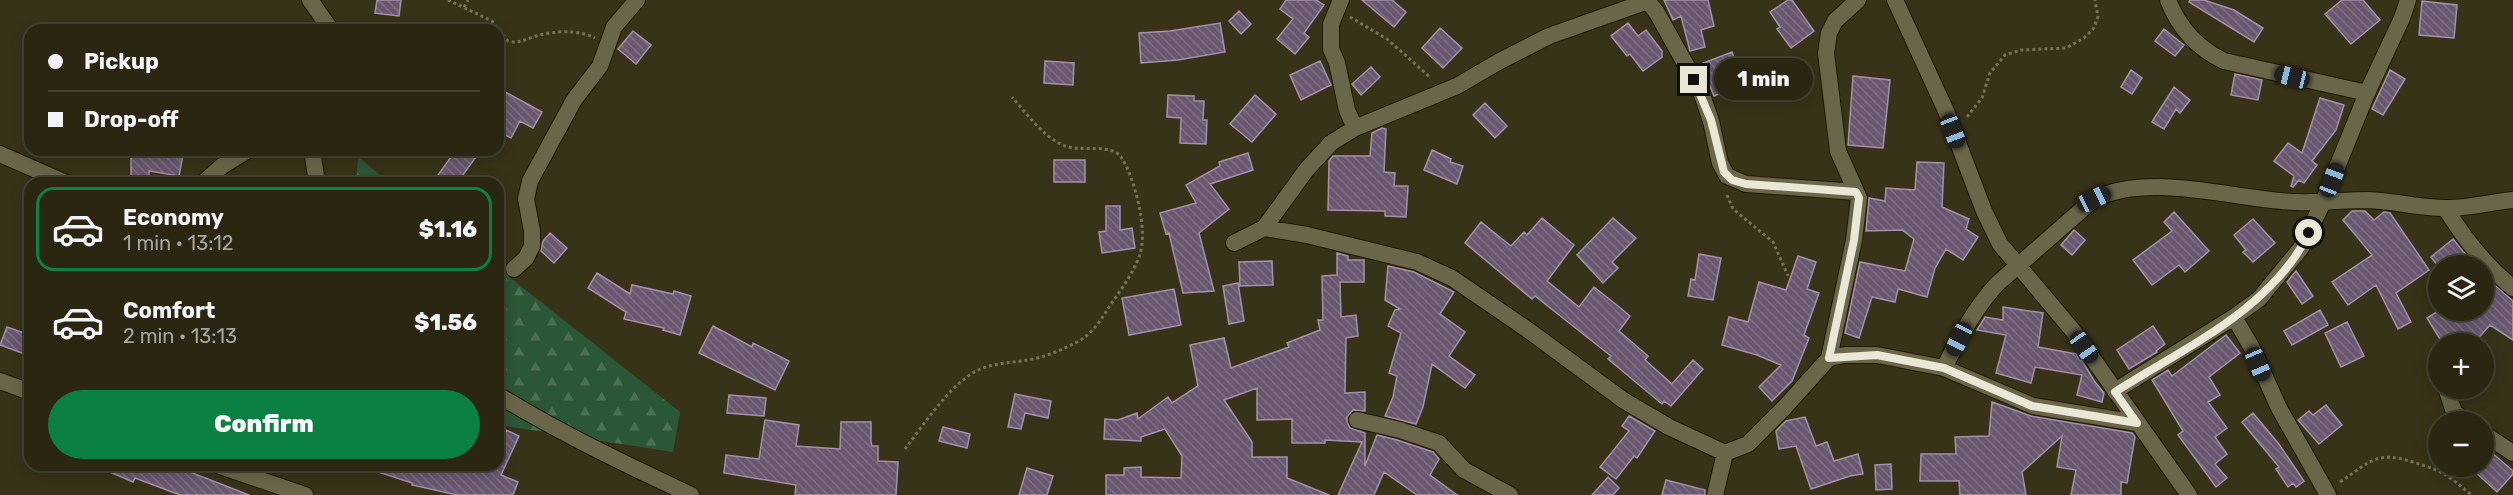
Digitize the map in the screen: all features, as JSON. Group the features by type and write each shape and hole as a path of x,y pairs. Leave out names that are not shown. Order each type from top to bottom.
{"street":[{"path":"310,0 327,24"},
{"path":"514,269 526,258 532,246 532,231 526,200 531,181 574,100 600,66 606,43 614,27 638,0"},
{"path":"1264,228 1307,235 1417,262 1452,278 1623,400 1669,427 1725,453 1748,444 1829,358 1854,240 1859,198 1838,151 1827,53 1829,33 1835,21 1858,0"},
{"path":"1895,0 2000,244 2074,332 2184,493"},
{"path":"2168,0 2179,23 2206,52 2224,61 2367,93"},
{"path":"2115,392 2259,299 2301,248 2324,202 2367,93 2389,50 2408,0"},
{"path":"1234,243 1264,228 1307,169 1331,143 1355,128 1443,91 1549,36 1647,1 1657,13 1701,92 1711,120 1724,172 1732,180 1746,184 1856,192"},
{"path":"1340,5 1331,24 1331,49 1340,76 1347,110 1355,128"},
{"path":"0,154 52,177"},
{"path":"210,177 238,156"},
{"path":"313,156 316,177"},
{"path":"1944,368 1983,300 1996,284 2094,199 2111,191 2127,188 2156,188 2219,192 2295,202 2370,200 2446,209 2513,200"},
{"path":"2446,209 2462,235 2487,266 2513,288"},
{"path":"2234,317 2252,348 2279,408 2327,493"},
{"path":"1829,358 1877,355 1944,368 2032,406 2137,423"},
{"path":"0,381 24,391"},
{"path":"504,399 593,448 691,495"},
{"path":"1357,420 1400,430 1440,443 1464,470 1510,495"},
{"path":"2494,441 2513,453"},
{"path":"1715,495 1725,453"},
{"path":"235,471 305,495"}],"path":[{"path":"448,0 494,24"},
{"path":"464,7 468,0"},
{"path":"1953,131 1982,98 1990,73 2005,55 2021,50 2066,48 2084,38 2093,29 2098,17 2095,0"},
{"path":"1340,5 1409,57 1443,91"},
{"path":"504,36 508,41 515,43 542,35 573,32 589,35 606,43"},
{"path":"905,449 959,383 973,373 992,365 1035,358 1055,352 1077,342 1096,327 1140,255 1140,204 1121,158 1115,151 1074,148 1052,139 1012,97"},
{"path":"1724,172 1727,196 1733,209 1773,243 1788,276"},
{"path":"2327,493 2384,456 2402,458 2434,469 2450,477 2472,495"}],"green space":[{"path":"358,157 383,177 356,177"},
{"path":"504,273 680,412 673,452 504,426"}],"building":[{"path":"377,0 401,0 399,16 375,13"},
{"path":"1286,0 1316,0 1324,5 1304,33 1309,37 1295,54 1277,39 1293,19 1280,9"},
{"path":"1362,0 1392,0 1406,12 1394,27"},
{"path":"1664,0 1708,0 1714,26 1701,30 1705,47 1690,51 1681,16 1673,20"},
{"path":"1788,0 1792,0 1814,31 1791,48 1777,29 1780,27 1770,12"},
{"path":"2190,0 2204,0 2234,10 2263,28 2254,42 2189,2"},
{"path":"2342,0 2363,0 2380,20 2351,44 2325,14"},
{"path":"2422,1 2457,5 2454,38 2419,35"},
{"path":"1239,11 1251,24 1241,34 1229,21"},
{"path":"1220,23 1225,52 1178,60 1141,63 1139,33 1170,31"},
{"path":"1628,23 1638,36 1646,30 1662,51 1662,57 1643,71 1630,54 1627,56 1611,36"},
{"path":"1440,28 1462,48 1443,68 1422,48"},
{"path":"2164,29 2184,45 2175,56 2155,41"},
{"path":"633,31 651,45 636,64 618,49"},
{"path":"1732,52 1744,84 1714,96 1701,64"},
{"path":"1045,61 1074,63 1073,85 1044,83"},
{"path":"1320,61 1331,85 1301,100 1290,75"},
{"path":"1371,67 1380,77 1361,95 1352,84"},
{"path":"2131,70 2142,78 2132,94 2121,87"},
{"path":"2390,70 2405,79 2383,115 2372,109"},
{"path":"2235,74 2262,80 2258,100 2231,95"},
{"path":"1853,76 1890,80 1883,148 1848,145"},
{"path":"2174,87 2190,100 2180,113 2176,109 2164,129 2152,122"},
{"path":"504,91 542,112 533,128 520,121 511,138 504,134"},
{"path":"1168,95 1194,96 1194,101 1204,101 1203,120 1207,120 1206,144 1180,143 1181,118 1167,117"},
{"path":"1255,95 1276,114 1252,142 1230,124"},
{"path":"2320,98 2344,105 2336,130 2312,161 2317,165 2304,183 2299,180 2293,187 2291,186 2294,176 2274,161 2288,143 2302,153"},
{"path":"1485,103 1507,126 1495,138 1473,115"},
{"path":"1382,128 1386,129 1384,172 1395,173 1394,186 1408,186 1406,217 1385,216 1385,211 1328,210 1329,161 1333,156 1370,156 1372,133"},
{"path":"1432,150 1451,159 1450,162 1463,166 1457,184 1424,170"},
{"path":"1248,153 1253,170 1210,184 1229,209 1199,233 1214,291 1183,293 1169,233 1166,234 1160,213 1196,203 1186,185 1220,166 1219,162"},
{"path":"131,156 183,156 179,176 149,171 149,177 131,176"},
{"path":"452,156 477,156 461,177 438,175"},
{"path":"1054,160 1085,160 1085,182 1054,182"},
{"path":"1917,162 1944,163 1942,207 1969,219 1966,229 1978,237 1963,260 1946,249 1935,268 1927,297 1898,289 1895,302 1872,297 1859,338 1845,333 1860,262 1905,271 1914,239 1902,230 1866,231 1869,198 1885,201 1886,188 1915,190"},
{"path":"1106,206 1120,206 1120,230 1132,228 1135,248 1102,253 1099,232 1106,231"},
{"path":"2352,211 2365,211 2374,220 2384,212 2390,213 2428,269 2396,293 2411,322 2398,329 2376,285 2348,305 2332,282 2372,255 2343,220"},
{"path":"2174,212 2209,251 2185,272 2179,265 2152,285 2133,260 2172,231 2164,222"},
{"path":"1542,218 1574,245 1547,281 1579,307 1594,287 1618,306 1630,316 1619,331 1648,356 1645,360 1672,384 1693,360 1703,369 1671,406 1664,401 1662,404 1608,359 1611,356 1535,296 1532,299 1465,243 1481,222 1511,246 1524,232 1527,235"},
{"path":"1613,218 1636,238 1612,262 1618,268 1603,283 1577,255"},
{"path":"2253,219 2275,243 2253,262 2243,252 2246,250 2234,235"},
{"path":"2074,230 2085,240 2072,255 2061,245"},
{"path":"550,233 567,248 554,263 541,251 543,241"},
{"path":"2453,239 2466,255 2433,255"},
{"path":"1337,253 1348,256 1348,260 1364,260 1364,282 1340,282 1341,317 1356,315 1358,336 1346,338 1345,393 1365,392 1365,411 1353,410 1347,417 1347,422 1350,428 1365,433 1365,466 1377,435 1397,440 1433,452 1439,459 1430,475 1457,495 1417,495 1384,472 1374,495 1338,495 1362,442 1325,440 1325,443 1292,443 1292,419 1257,420 1257,388 1224,400 1252,442 1252,457 1287,457 1287,478 1329,495 1106,495 1106,475 1124,475 1124,468 1141,467 1141,477 1181,478 1182,456 1165,429 1141,437 1141,441 1104,439 1105,419 1118,420 1137,413 1138,419 1168,397 1172,403 1198,386 1190,345 1224,338 1231,368 1289,347 1287,343 1320,330 1318,320 1323,320 1322,276 1337,275"},
{"path":"1699,254 1721,258 1713,300 1688,296 1691,279 1695,280"},
{"path":"1798,256 1816,262 1807,289 1819,293 1804,335 1809,338 1792,381 1772,401 1759,387 1781,365 1722,345 1729,317 1748,322 1759,282 1786,290"},
{"path":"1272,261 1273,285 1240,286 1239,262"},
{"path":"1388,266 1414,272 1454,292 1440,314 1465,332 1449,356 1475,375 1465,388 1432,364 1423,407 1416,424 1385,416 1393,397 1397,376 1389,373 1401,333 1388,326 1395,310 1400,309 1385,300"},
{"path":"2296,271 2313,296 2302,304 2287,282"},
{"path":"597,273 630,294 632,285 691,296 680,335 663,330 664,328 624,319 626,312 588,288"},
{"path":"1238,283 1244,321 1229,324 1223,286"},
{"path":"2494,285 2513,301 2513,340 2490,325 2483,333 2436,333 2429,321 2494,321"},
{"path":"1174,289 1181,325 1129,335 1122,298"},
{"path":"2003,307 2043,313 2038,347 2076,354 2104,393 2102,402 2077,395 2082,375 2035,367 2031,383 1996,373 2006,335 1977,330 1985,317 2003,320"},
{"path":"2320,310 2328,325 2292,345 2284,331"},
{"path":"2347,322 2364,356 2341,367 2325,333"},
{"path":"713,326 752,347 753,343 789,361 775,390 699,353"},
{"path":"2153,326 2165,344 2157,352 2129,369 2117,350"},
{"path":"7,327 24,333 24,354 0,345"},
{"path":"2226,335 2240,353 2209,377 2220,395 2208,402 2227,428 2215,437 2227,454 2215,464 2227,478 2216,487 2178,435 2183,431 2152,380 2168,370 2172,376"},
{"path":"1015,394 1051,401 1048,418 1025,413 1021,429 1008,427"},
{"path":"729,395 766,398 764,416 727,413"},
{"path":"1992,402 2031,416 2132,433 2135,437 2127,483 2121,482 2121,495 2071,495 2076,470 2057,467 2062,436 2022,472 2026,495 1960,495 1959,481 1920,481 1921,454 1956,454 1955,437 1989,436"},
{"path":"2326,405 2342,425 2319,444 2298,420 2309,411 2313,415"},
{"path":"2253,413 2278,443 2304,481 2296,487 2293,483 2288,487 2276,469 2279,467 2242,422"},
{"path":"1629,416 1655,431 1637,458 1634,456 1616,479 1600,467 1629,431 1622,426"},
{"path":"1805,417 1816,446 1827,442 1834,461 1858,454 1863,474 1811,489 1796,446 1779,449 1776,431 1786,421"},
{"path":"765,420 799,425 796,446 840,449 841,422 871,422 871,442 872,446 878,446 878,461 898,462 896,495 795,495 796,485 724,473 726,455 759,459"},
{"path":"943,427 970,434 967,448 939,441"},
{"path":"506,430 519,436 504,468"},
{"path":"2494,455 2513,471 2513,474 2497,492 2481,477 2494,477"},
{"path":"1891,464 1892,489 1876,490 1875,465"},
{"path":"1027,468 1053,476 1047,495 1019,495"},
{"path":"108,471 187,471 249,495 180,495 135,478 133,482"},
{"path":"375,471 503,471 501,475 518,482 513,495 457,495 412,485 412,483"},
{"path":"1608,477 1619,488 1613,495 1592,495"},
{"path":"1666,480 1705,490 1705,495 1662,495"}],"route":[{"path":"1694,80 1711,120 1720,163 1724,172 1732,180 1746,184 1856,192 1859,198 1854,240 1829,358 1877,355 1944,368 2032,406 2137,423 2115,392 2259,299 2301,248 2309,233"}]}
